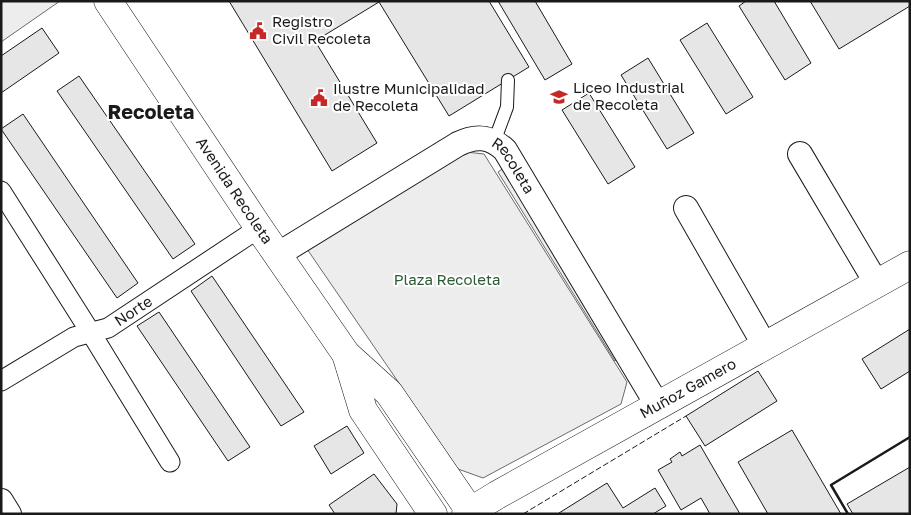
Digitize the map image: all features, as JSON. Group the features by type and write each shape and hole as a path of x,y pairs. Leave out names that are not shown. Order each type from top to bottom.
{"main road":[{"name":"Avenida Recoleta","path":"108,1 259,228 346,354 389,393 470,513"},
{"name":"Muñoz Gamero","path":"470,513 497,495 910,265"},
{"name":"Avenida Recoleta","path":"346,354 362,410 433,514"}],"street":[{"name":"Recoleta","path":"278,255 458,144 474,138 482,138 494,142 504,150 510,159 658,406"},
{"path":"800,154 877,284"},
{"path":"1,191 170,462"},
{"path":"686,208 764,346"},
{"name":"Norte","path":"1,381 74,337 108,328 259,228"},
{"path":"1,501 9,514"}],"lane":[{"path":"494,142 507,106 508,80"}],"shaded area":[{"path":"1,1 60,1 1,42"},
{"name":"Plaza Recoleta","path":"466,152 484,154 627,382 621,404 483,478 458,469 307,249"},
{"path":"505,167 621,356 615,361 498,172"}],"building":[{"name":"Ilustre Municipalidad de Recoleta","path":"229,1 489,1 529,67 449,116 379,2 315,41 377,143 332,171"},
{"path":"498,1 535,1 572,64 545,80"},
{"path":"746,1 774,1 811,63 785,80 739,6"},
{"path":"810,1 910,1 910,6 839,49"},
{"path":"707,23 753,97 726,114 680,40"},
{"path":"42,28 59,53 1,93 1,56"},
{"path":"648,58 694,133 667,149 621,75"},
{"path":"79,76 195,244 173,259 57,91"},
{"path":"589,93 635,167 608,184 562,110"},
{"path":"23,114 138,283 117,298 1,129"},
{"path":"212,276 304,412 281,426 191,291"},
{"path":"159,312 250,447 228,461 137,326"},
{"path":"910,329 910,371 881,389 862,359"},
{"path":"758,371 777,401 705,446 686,416"},
{"path":"347,426 364,453 331,474 314,446"},
{"path":"792,430 841,514 768,514 738,462"},
{"path":"700,445 740,514 710,514 701,498 681,510 658,470 672,462 670,459 680,452 682,456"},
{"path":"910,467 910,514 853,514 847,504"},
{"path":"374,474 397,504 396,514 335,514 329,505"},
{"path":"607,483 623,508 655,488 666,506 653,514 559,513"}],"fence":[{"path":"523,514 686,416"}],"wall":[{"path":"848,514 831,485 910,437"}],"place":[{"name":"Registro Civil Recoleta","path":"258,31"},
{"name":"Liceo Industrial de Recoleta","path":"559,97"},
{"name":"Ilustre Municipalidad de Recoleta","path":"319,98"}],"district":[{"name":"Recoleta","path":"151,112"}]}
